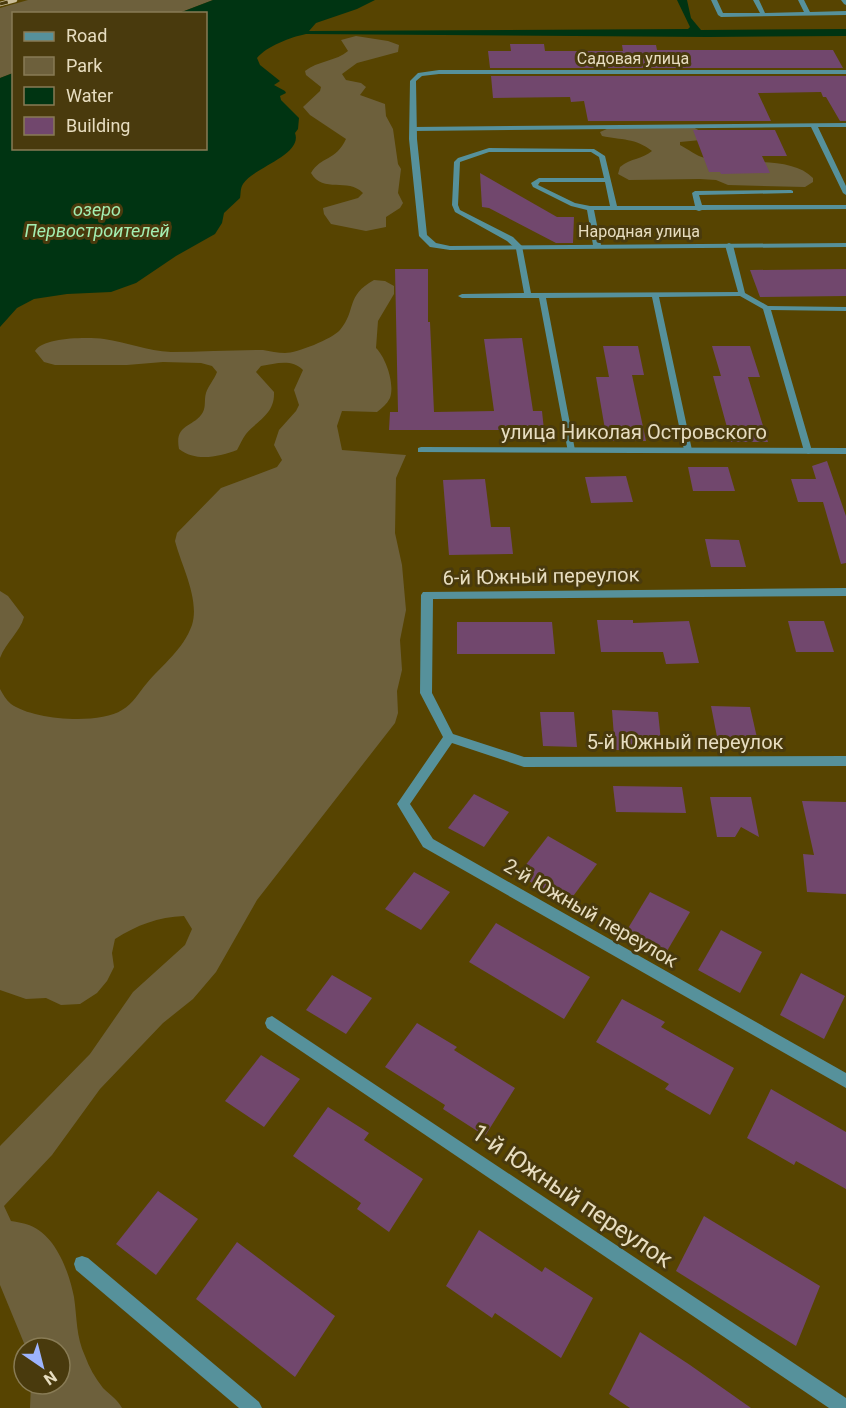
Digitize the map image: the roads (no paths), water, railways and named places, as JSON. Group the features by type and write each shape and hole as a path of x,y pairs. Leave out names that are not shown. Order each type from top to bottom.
{"street":[{"name":"Садовая улица","path":"413,129 413,81 420,74 439,72 846,72"},
{"name":"Народная улица","path":"413,129 423,236 433,245 450,248 597,245 846,245"},
{"name":"улица Николая Островского","path":"421,450 846,451"},
{"name":"6-й Южный переулок","path":"448,736 426,693 427,595 846,592"},
{"name":"5-й Южный переулок","path":"448,736 524,762 846,761"},
{"name":"2-й Южный переулок","path":"448,736 403,804 429,843 846,1081"},
{"name":"1-й Южный переулок","path":"272,1023 845,1408"},
{"path":"82,1264 253,1408"}],"lane":[{"path":"714,0 721,15 846,13"},
{"path":"756,0 763,14"},
{"path":"801,0 808,14"},
{"path":"413,129 846,125"},
{"path":"814,126 844,182 846,192"},
{"path":"528,296 519,248 510,239 457,211 455,205 457,162 489,150 592,150 602,156 614,208"},
{"path":"608,180 539,180 534,183 535,186 573,205 590,208 846,207"},
{"path":"699,209 695,193 791,192"},
{"path":"590,208 597,245"},
{"path":"729,245 742,294"},
{"path":"462,296 742,294 766,308 846,309"},
{"path":"655,295 688,450"},
{"path":"542,296 571,450"},
{"path":"766,308 808,451"}],"water":[{"name":"озеро Первостроителей","path":"213,0 375,0 357,9 316,23 309,31 688,29 690,27 677,0 687,0 691,18 701,30 846,29 846,36 306,34 293,37 273,46 257,58 260,65 280,81 274,85 286,93 280,96 281,100 299,118 298,129 295,133 296,141 285,154 243,184 240,198 224,213 222,223 215,234 176,256 136,283 111,292 67,294 34,299 17,308 0,327 0,78 12,73 12,150 207,150 207,12 182,12"}],"railway":[{"path":"0,4 15,0"}]}
